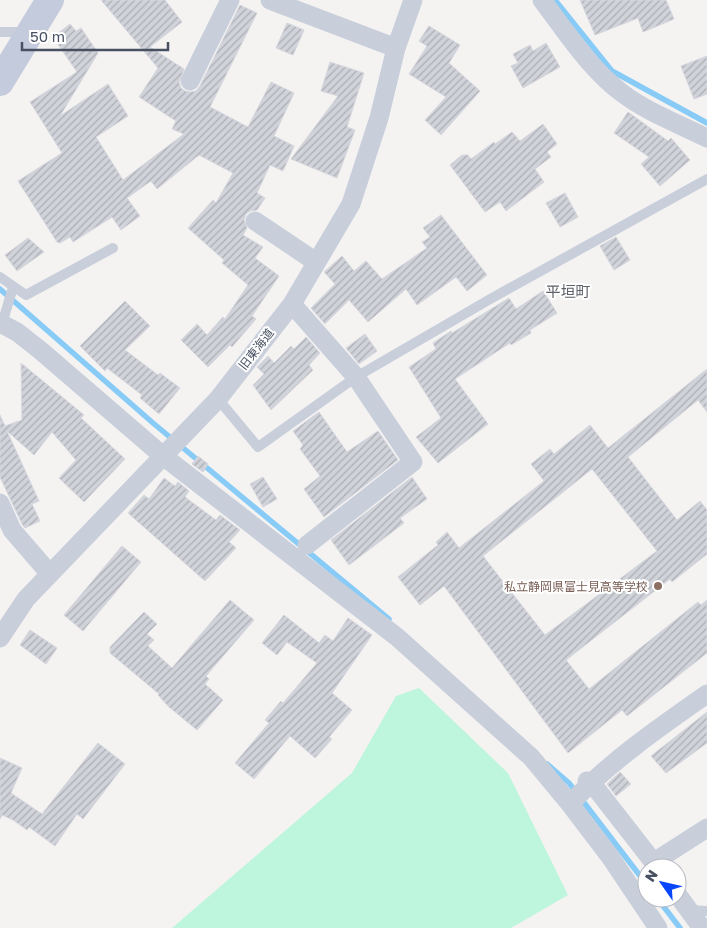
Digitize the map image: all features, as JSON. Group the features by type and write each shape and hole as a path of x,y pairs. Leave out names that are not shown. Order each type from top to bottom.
{"main road":[{"path":"0,82 50,0"}],"street":[{"path":"190,81 230,0"},
{"path":"270,0 396,48"},
{"name":"旧東海道","path":"0,638 26,598 218,399 292,304 351,204 379,118 396,48 413,0"},
{"path":"542,0 602,75 623,93 707,138"},
{"path":"255,221 316,262"},
{"path":"292,304 356,377 413,462 300,551"},
{"path":"3,320 166,454 300,551 523,750 581,791 649,858"},
{"path":"0,503 12,530 50,574"},
{"path":"581,791 681,712 707,694"},
{"path":"581,791 611,858 658,928"},
{"path":"666,858 707,828"},
{"path":"687,902 698,910 702,928"}],"lane":[{"path":"0,32 30,32"},
{"path":"218,399 258,447 356,377 492,298 707,179"},
{"path":"0,277 26,295 113,248"},
{"path":"3,320 13,287"}],"green space":[{"path":"419,688 508,773 568,895 511,928 172,928 352,773 396,696"}],"building":[{"path":"101,0 165,0 182,22 150,47 184,69 179,82 181,88 190,92 196,91 200,86 240,5 257,13 210,107 248,127 271,82 294,93 274,136 294,146 283,171 270,165 257,193 265,198 257,210 246,214 244,220 247,228 243,235 263,247 255,258 279,276 252,316 256,319 232,347 230,345 208,367 181,340 197,324 207,335 223,317 225,319 248,285 222,263 224,260 188,228 213,200 216,203 233,173 199,155 157,189 151,181 127,198 140,216 121,230 112,217 73,242 70,237 60,243 57,242 18,181 62,153 30,102 77,72 53,37 70,24 76,31 81,28 98,53 60,116 108,84 128,116 96,137 123,180 184,134 172,129 176,121 139,97 158,68"},
{"path":"580,0 666,0 674,19 643,32 638,18 595,35"},
{"path":"287,23 304,30 293,55 276,48"},
{"path":"429,26 460,45 449,63 480,91 441,135 425,120 446,97 409,74 427,46 419,41"},
{"path":"546,43 560,67 523,88 511,66 518,63 513,54 530,45 533,51"},
{"path":"707,56 707,94 694,99 681,66"},
{"path":"330,62 364,73 347,127 355,130 337,178 291,159 338,96 321,91"},
{"path":"628,112 668,141 671,138 690,160 660,186 641,164 649,157 614,133"},
{"path":"543,124 557,144 547,152 551,157 535,169 544,182 506,211 500,202 485,212 450,165 462,155 468,155 471,159 494,142 495,144 512,132 520,141"},
{"path":"565,193 578,217 560,227 546,203"},
{"path":"441,215 487,275 467,291 456,277 417,305 406,289 368,322 349,300 325,324 311,308 335,284 324,272 342,256 354,271 366,261 382,279 427,248 422,242 430,237 423,228"},
{"path":"616,237 630,260 614,270 600,246"},
{"path":"28,238 44,252 17,271 5,255"},
{"path":"543,291 557,313 530,330 531,333 511,345 510,343 455,379 488,424 438,463 416,437 441,418 409,367 436,349 433,343 509,298 516,309"},
{"path":"125,301 150,326 125,350 158,375 160,373 180,388 159,414 140,398 142,395 107,368 105,371 80,346"},
{"path":"365,334 377,351 359,364 346,348"},
{"path":"306,337 320,353 309,365 313,370 271,410 253,385 264,374 257,367 268,356 274,363 291,346 294,349"},
{"path":"21,363 84,415 81,418 125,459 84,502 59,478 76,460 52,432 34,455 7,431 39,501 32,504 40,521 25,528 0,477 0,415 5,426 22,420"},
{"path":"707,369 707,412 698,400 628,457 677,520 700,501 707,510 707,554 672,582 670,579 566,660 589,689 698,602 701,605 707,600 707,653 627,716 622,710 568,753 444,586 420,605 398,577 438,545 436,542 447,532 459,548 544,481 531,464 550,449 554,454 590,425 608,448","holes":["592,469 657,551 545,635 483,556"]},
{"path":"319,412 347,452 378,431 398,460 324,517 304,489 320,476 300,449 303,445 293,431"},
{"path":"198,456 208,464 203,472 192,464"},
{"path":"263,477 277,499 263,507 250,484"},
{"path":"412,477 427,499 400,518 404,523 349,565 331,540"},
{"path":"164,478 175,486 178,482 189,491 185,497 216,520 220,515 240,530 229,542 236,548 205,581 128,513 144,495 149,499"},
{"path":"122,546 141,562 83,631 64,615"},
{"path":"230,600 254,620 206,676 209,679 205,684 223,700 197,730 169,707 159,694 110,653 110,647 144,612 157,624 147,634 154,640 148,646 172,668"},
{"path":"284,615 319,643 325,635 333,641 348,618 372,635 332,693 352,710 329,737 332,739 315,758 290,736 254,779 235,763 269,723 265,720 281,701 283,703 317,663 287,642 277,655 262,643"},
{"path":"30,630 57,648 46,664 20,645"},
{"path":"707,712 707,743 666,773 651,756"},
{"path":"98,743 125,764 83,819 77,814 55,846 29,827 27,830 2,815 0,819 0,758 22,768 11,793 42,814"},
{"path":"620,772 631,784 616,796 607,784"}],"waterway":[{"path":"555,0 612,71 707,123"},
{"path":"0,289 153,423 389,619"},
{"path":"547,764 569,783 637,872"},
{"path":"665,908 680,928"}],"place":[{"name":"私立静岡県富士見高等学校","path":"658,586"}],"district":[{"name":"平垣町","path":"568,291"}]}
